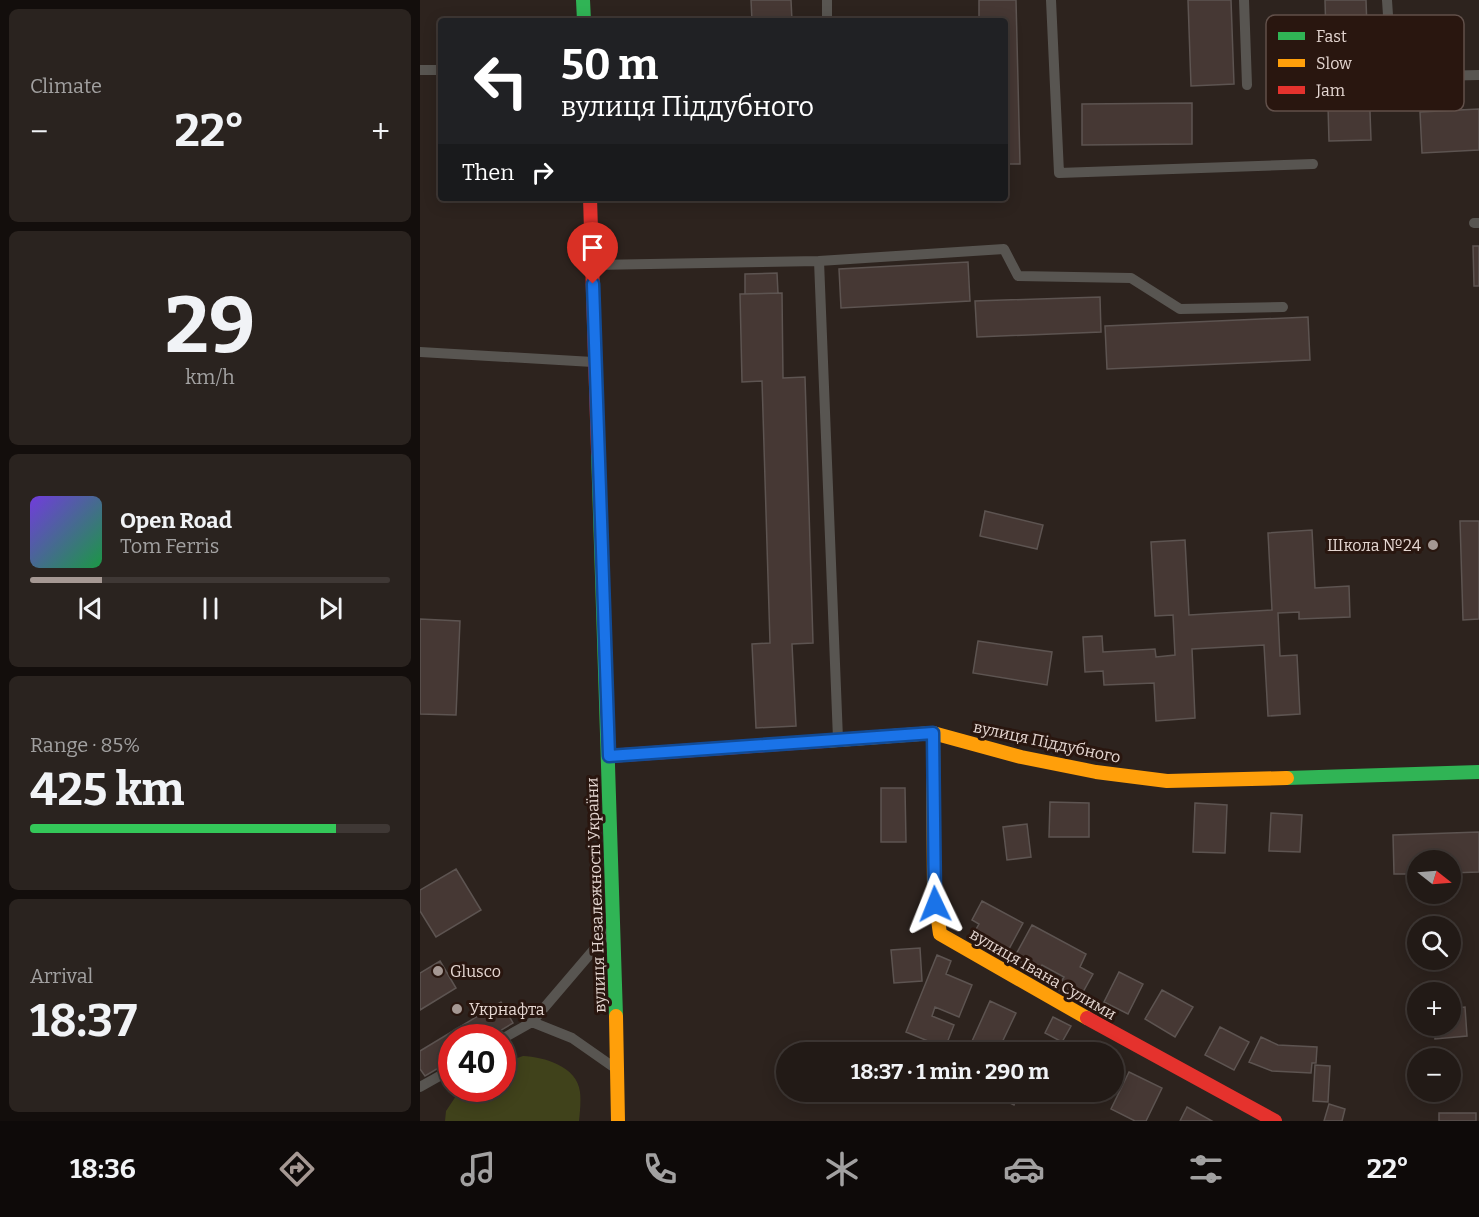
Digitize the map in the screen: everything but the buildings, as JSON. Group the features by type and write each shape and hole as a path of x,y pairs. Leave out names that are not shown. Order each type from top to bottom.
{"street":[{"path":"583,0 584,18"},
{"name":"вулиця Незалежності України","path":"590,201 619,1121"},
{"name":"вулиця Піддубного","path":"609,756 933,733 1021,757 1096,772 1167,781 1479,771"},
{"name":"вулиця Івана Сулими","path":"933,733 934,891 940,934 1113,1033 1275,1121"}],"lane":[{"path":"827,0 827,18"},
{"path":"1052,0 1059,173 1313,164"},
{"path":"1244,0 1247,85"},
{"path":"1387,0 1388,15"},
{"path":"420,70 438,70"},
{"path":"1464,75 1479,75"},
{"path":"592,265 819,261 1004,249 1018,276 1131,278 1180,309 1283,307"},
{"path":"819,261 838,740"},
{"path":"420,352 596,362"},
{"path":"516,1031 532,1022 614,926"},
{"path":"532,1022 572,1038 617,1070"},
{"path":"421,1089 438,1078"}],"green space":[{"path":"523,1056 540,1058 566,1069 578,1083 579,1121 445,1121 446,1111 452,1102 516,1102 516,1058"}],"traffic: fast":[{"path":"583,0 584,18"},
{"path":"598,452 616,1016"},
{"path":"1287,778 1479,772"}],"traffic: slow":[{"path":"933,733 934,891 940,934 1087,1018"},
{"path":"824,741 933,733 1021,757 1096,772 1167,781 1287,778"},
{"path":"616,1016 618,1121"}],"traffic: jam":[{"path":"590,201 598,452"},
{"path":"609,756 824,741"},
{"path":"1087,1018 1275,1121"}],"place":[{"name":"Школа №24","path":"1433,545"},
{"name":"Glusco","path":"438,971"},
{"name":"Укрнафта","path":"457,1009"}],"route":[{"path":"593,284 609,756 933,733 935,904"}]}
